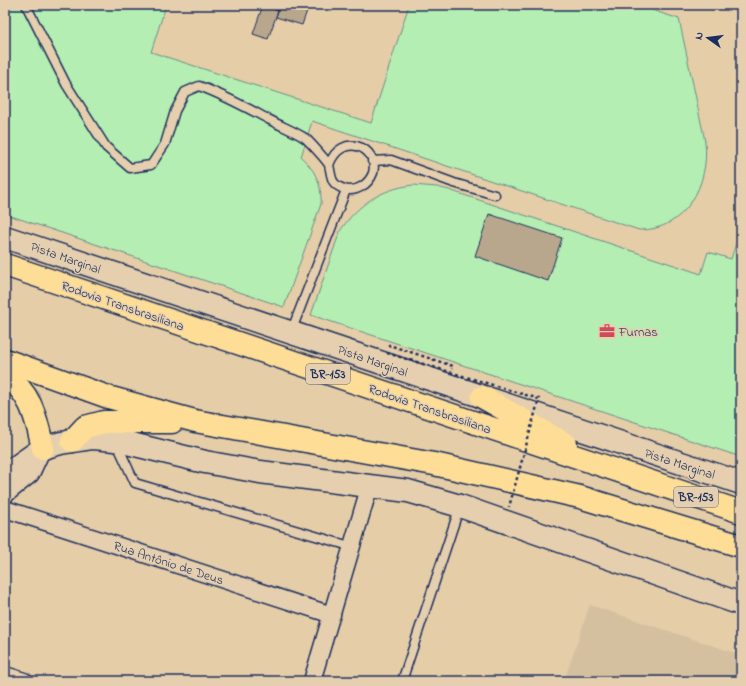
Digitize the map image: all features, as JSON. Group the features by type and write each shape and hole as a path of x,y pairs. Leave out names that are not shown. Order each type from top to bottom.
{"highway":[{"name":"Rodovia Transbrasiliana","path":"5,265 741,512"},
{"name":"BR-153","path":"5,360 108,397 195,421 434,464 580,497 741,546"},
{"path":"5,375 23,390 32,408 43,448"},
{"path":"482,396 570,446 652,482"},
{"path":"72,441 85,427 104,422 125,423 195,421"}],"main road":[{"name":"Pista Marginal","path":"5,237 741,483"},
{"path":"5,470 13,469 43,448 93,438 115,440 219,464 287,476 370,485 408,491 460,506 741,604"}],"street":[{"path":"5,495 31,474 43,448"},
{"path":"312,681 353,547 370,485"},
{"name":"Rua Antônio de Deus","path":"5,509 332,615"},
{"path":"5,675 24,681"}],"lane":[{"path":"26,5 66,84 106,147 130,168 151,165 165,144 175,110 185,92 199,86 220,94 306,139 329,165"},
{"path":"350,145 358,146 365,150 372,161 373,168 370,180 363,186 356,189 346,190 337,185 332,179 329,165 332,155 343,147 350,145"},
{"path":"372,161 391,160 495,195"},
{"path":"290,333 346,190"},
{"path":"115,440 135,483 353,547"},
{"path":"402,681 460,506"}],"path":[{"path":"387,353 539,399 509,507"}],"shaded area":[{"path":"590,605 741,655 741,681 564,681"}],"green space":[{"path":"5,5 166,5 151,52 371,123 409,5 637,5 679,19 705,142 703,174 698,189 691,202 681,214 669,223 655,228 639,230 312,121 301,157 311,168 317,179 321,204 284,307 5,214"},
{"path":"413,185 437,187 449,190 701,274 708,252 731,259 741,228 741,457 311,315 340,231 347,221 371,199 391,190"}],"building":[{"path":"263,5 278,11 268,39 253,34"},
{"path":"263,5 280,5 278,11"},
{"path":"280,5 309,5 302,25 276,17"},
{"path":"489,214 562,238 548,281 475,256"}],"place":[{"name":"Furnas","path":"607,331"}]}
